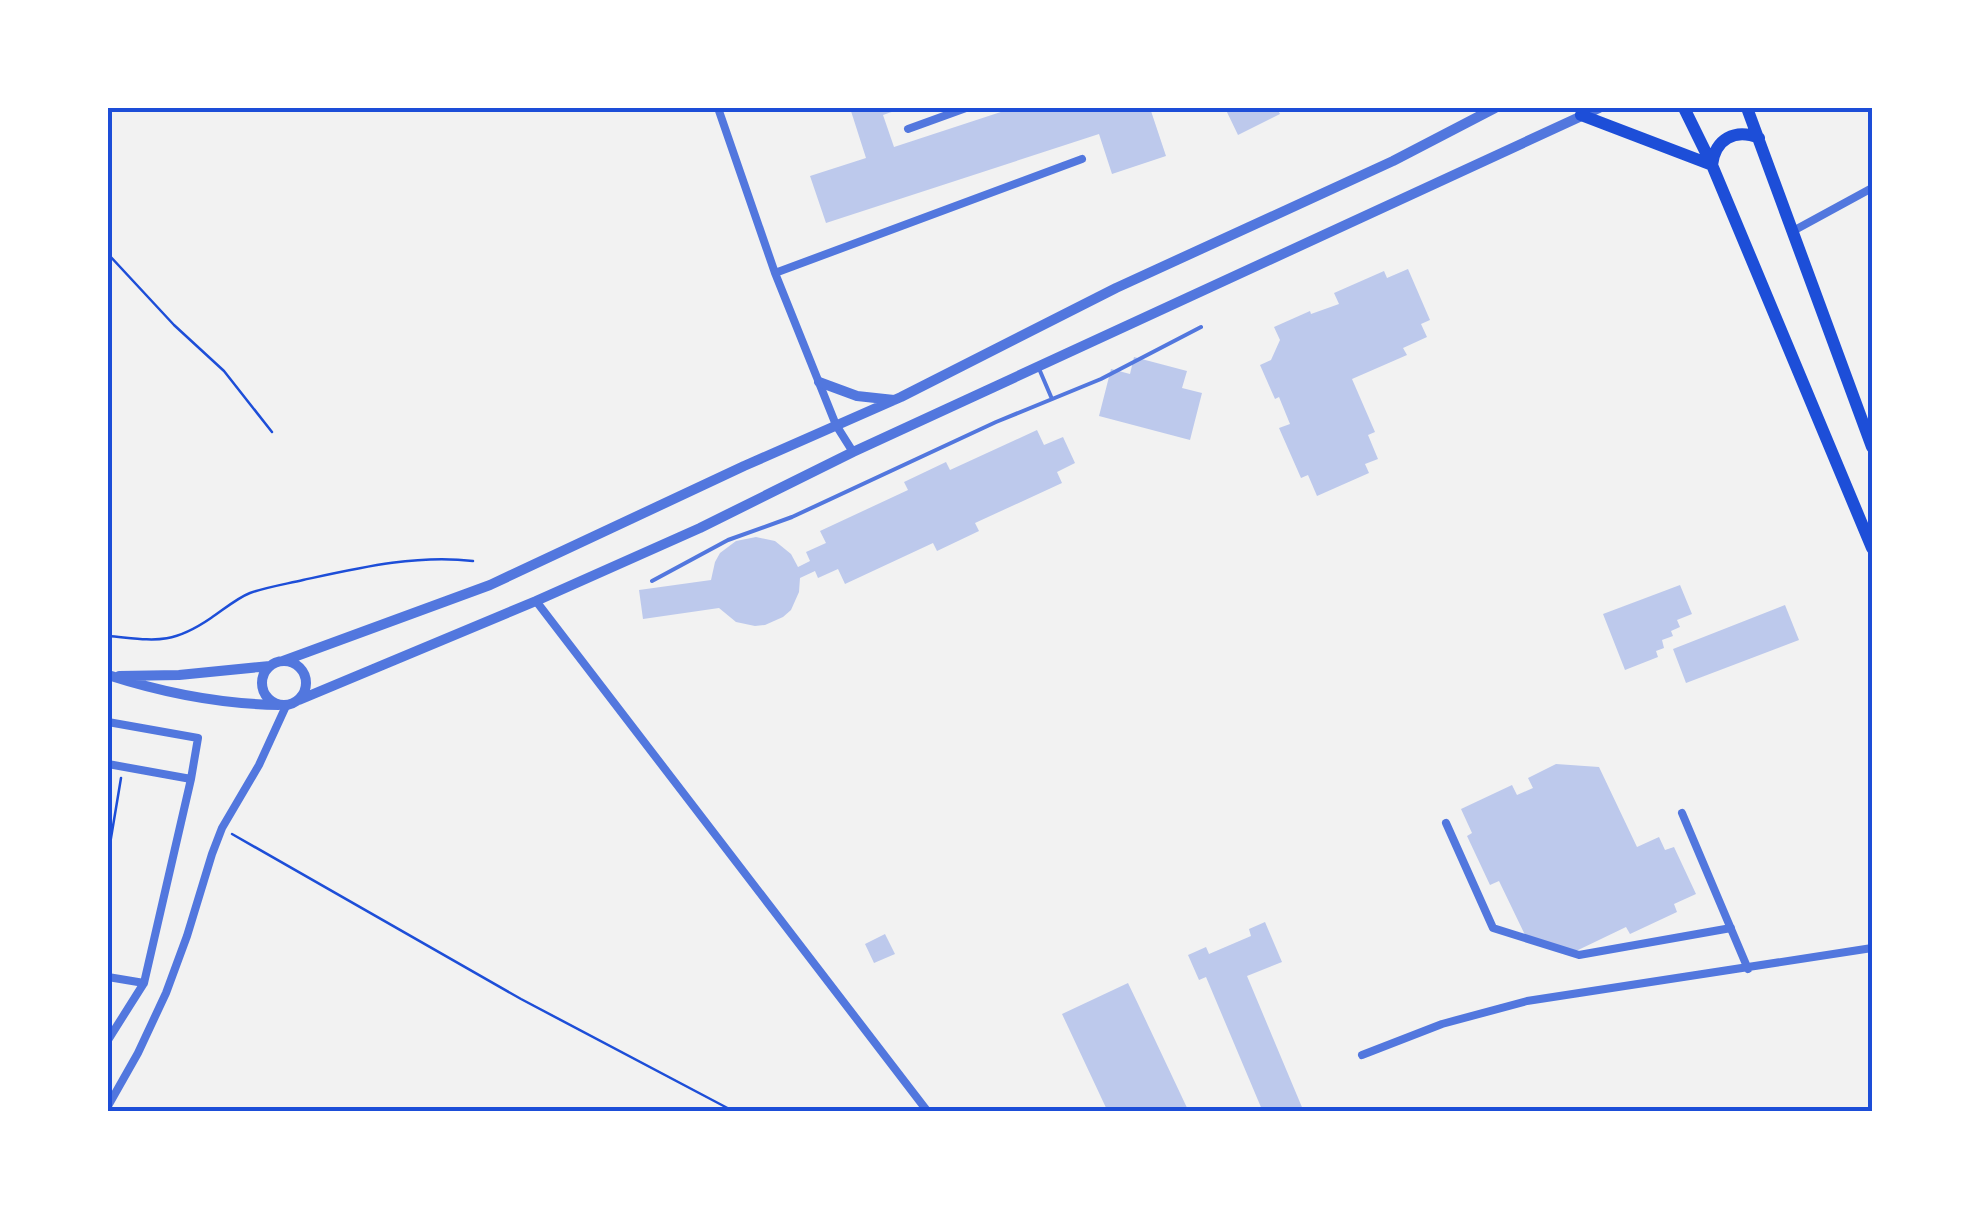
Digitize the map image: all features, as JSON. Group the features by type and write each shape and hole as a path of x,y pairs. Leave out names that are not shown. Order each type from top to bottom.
{"main road":[{"path":"1684,108 1712,165 1872,548"},
{"path":"1747,108 1872,447"},
{"path":"1578,111 1712,165"},
{"path":"1712,165 1716,149 1727,137 1744,133 1760,138"}],"street":[{"path":"718,108 775,273 836,425 853,452"},
{"path":"908,129 966,108"},
{"path":"108,676 270,666 490,585 894,400 1116,288 1360,176 1496,108"},
{"path":"108,676 202,699 282,705 299,700 700,528 853,452 1578,111 1599,108"},
{"path":"775,273 1082,158"},
{"path":"1793,231 1872,188"},
{"path":"820,382 857,396 894,400"},
{"path":"536,601 928,1112"},
{"path":"282,661 296,664 305,675 306,688 299,700"},
{"path":"270,666 262,685 267,698 282,705"},
{"path":"108,1106 166,993 222,828 259,764 282,705"},
{"path":"108,722 198,738 144,983 108,1040"},
{"path":"108,764 191,779"},
{"path":"1682,813 1748,969"},
{"path":"1446,823 1493,928 1579,955 1731,928"},
{"path":"1362,1055 1442,1024 1527,1001 1872,948"},
{"path":"108,977 144,983"}],"lane":[{"path":"652,581 728,540 792,518 996,422 1101,379 1200,327"},
{"path":"1038,366 1052,398"}],"path":[{"path":"108,254 174,325 224,371 272,432"},
{"path":"108,636 170,639 194,630 248,594 323,576 420,560 473,561"},
{"path":"108,856 123,767"},
{"path":"222,828 521,999 735,1112"}],"building":[{"path":"850,108 903,108 883,115 894,147 1013,108 1150,108 1166,156 1112,174 1099,134 826,223 810,176 866,158"},
{"path":"1225,108 1277,108 1280,114 1238,135"},
{"path":"1408,269 1430,320 1421,324 1427,337 1403,348 1407,355 1352,379 1375,432 1368,435 1378,459 1365,464 1369,473 1317,496 1308,475 1301,478 1279,428 1290,424 1260,365 1271,360 1280,340 1274,327 1310,311 1311,314 1339,304 1334,293 1384,271 1387,278"},
{"path":"1134,357 1187,371 1182,388 1202,393 1190,440 1099,416 1111,369 1130,374"},
{"path":"1037,430 1044,445 1063,437 1075,463 1057,472 1062,483 975,523 979,531 937,551 933,543 845,584 838,569 818,578 815,571 800,578 791,610 765,625 736,622 719,608 643,619 639,590 711,580 720,553 736,541 756,537 775,541 791,554 798,567 810,561 806,552 826,543 820,531 908,490 904,482 946,462 950,470"},
{"path":"1680,585 1692,614 1677,620 1680,627 1671,631 1673,636 1662,640 1664,648 1656,651 1658,657 1625,670 1603,614"},
{"path":"1785,605 1799,640 1686,683 1673,649"},
{"path":"1556,764 1599,767 1637,847 1659,837 1665,850 1674,847 1696,894 1674,904 1677,912 1630,934 1626,927 1574,952 1526,937 1499,881 1490,885 1467,836 1472,833 1461,809 1512,785 1517,795 1533,788 1528,778"},
{"path":"1265,922 1282,962 1247,976 1304,1112 1263,1112 1206,977 1199,980 1188,955 1206,947 1209,954 1251,936 1249,929"},
{"path":"885,934 895,954 874,963 865,944"},
{"path":"1128,983 1189,1112 1108,1112 1062,1014"}]}
